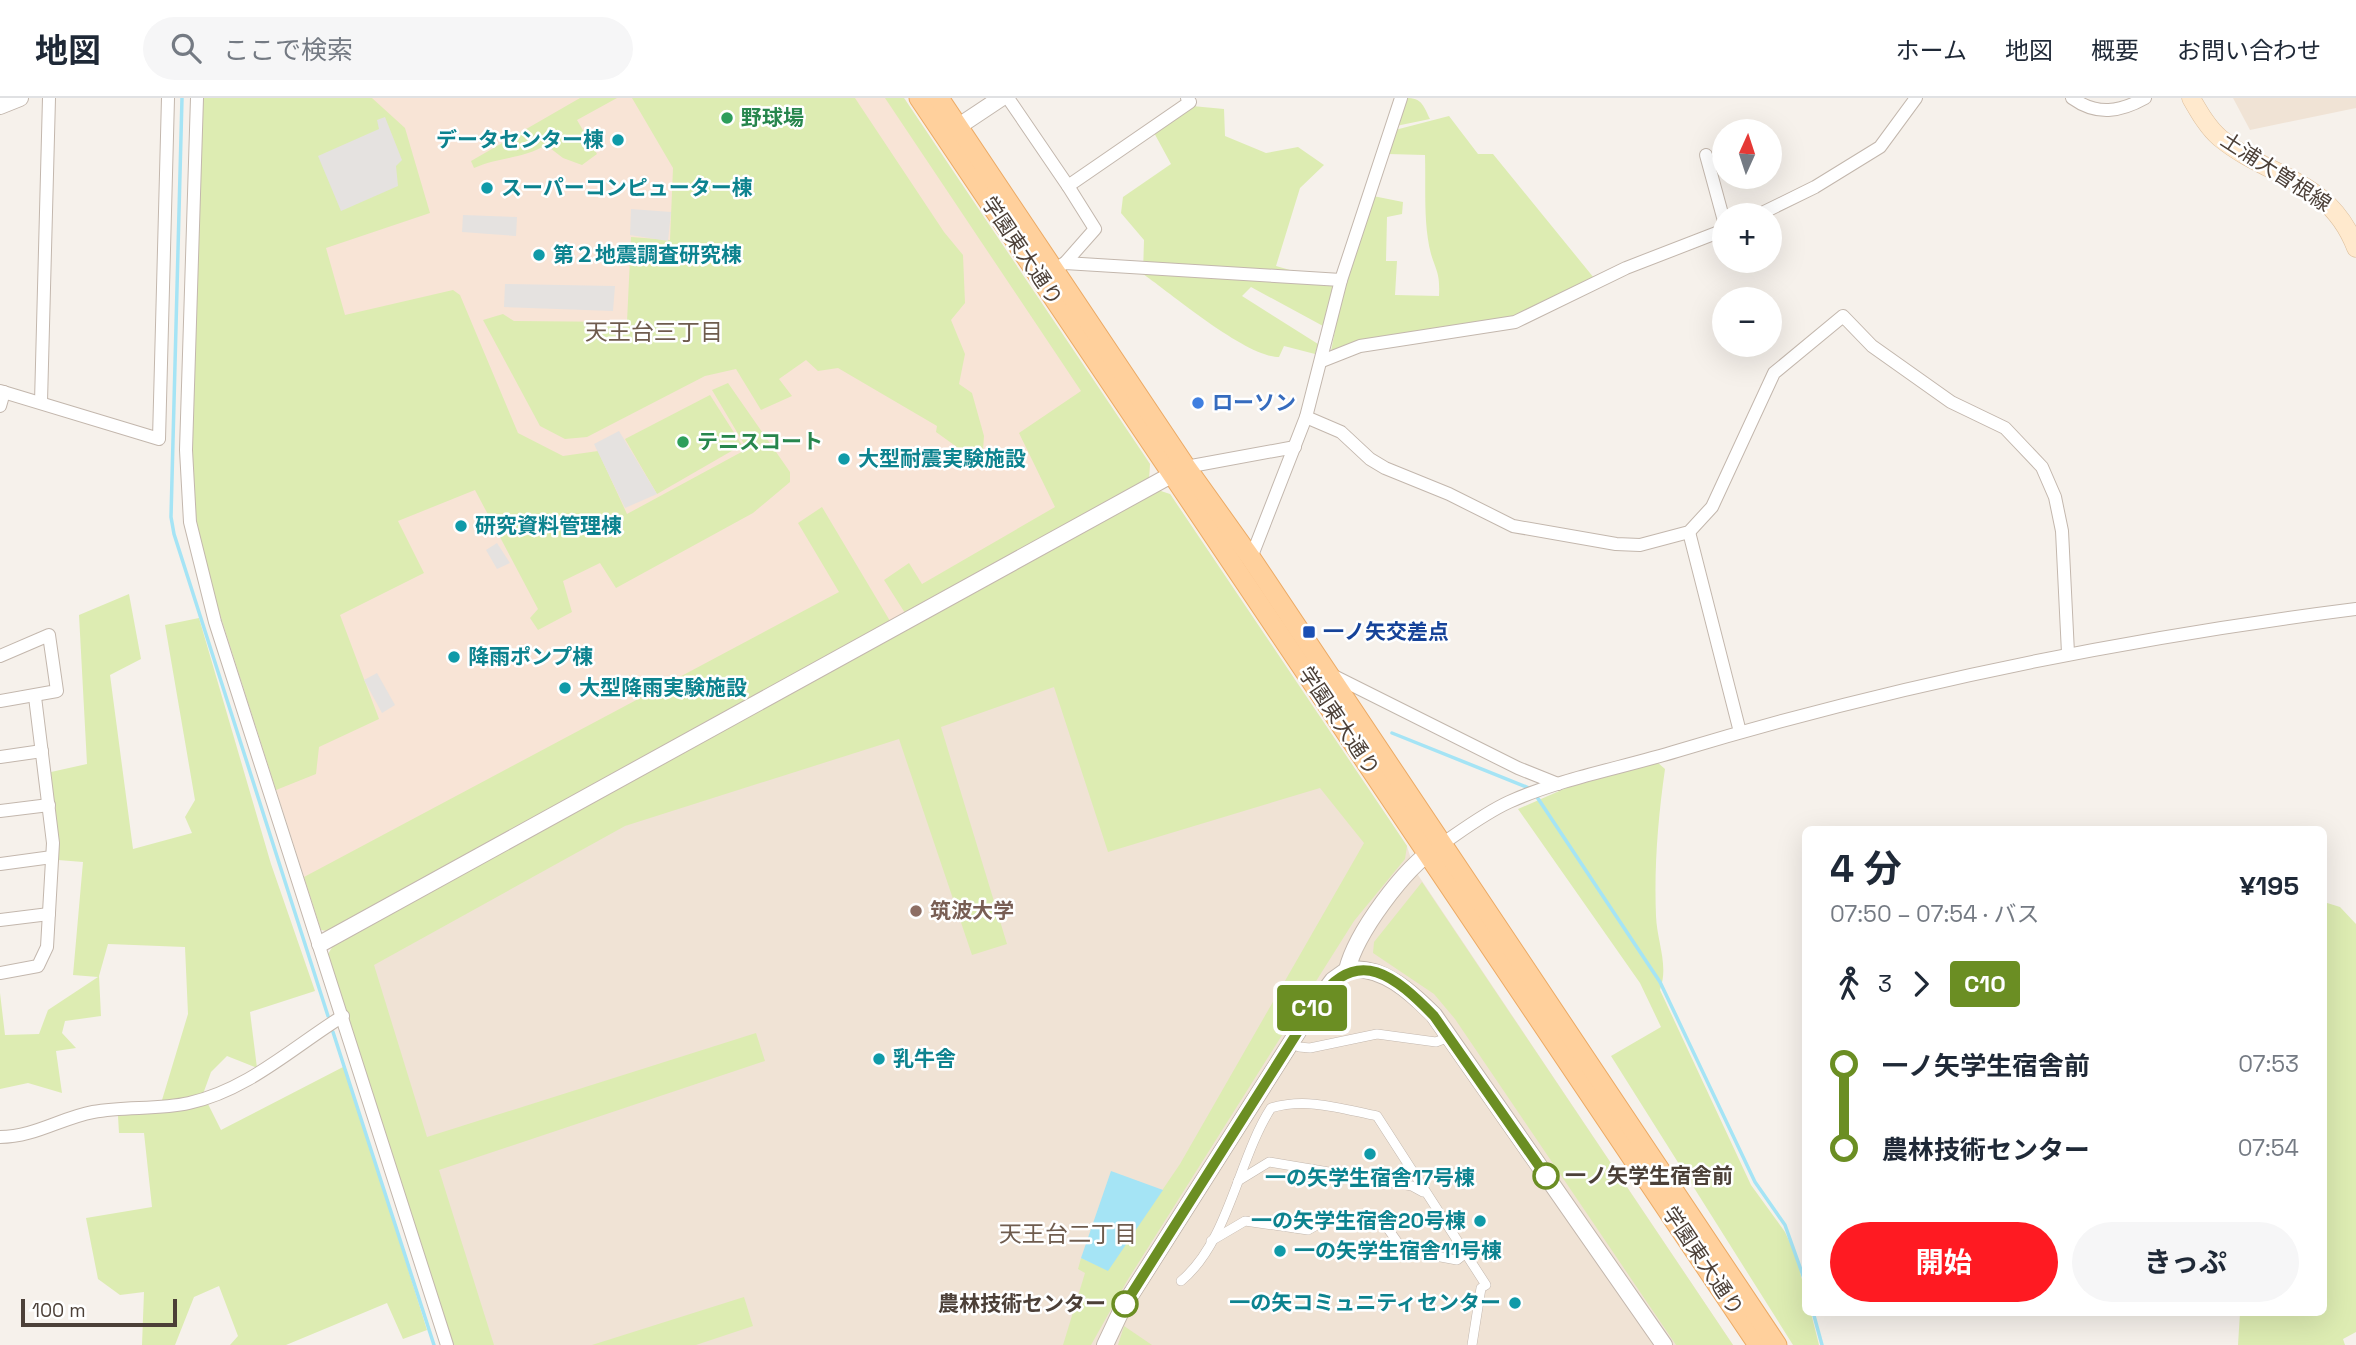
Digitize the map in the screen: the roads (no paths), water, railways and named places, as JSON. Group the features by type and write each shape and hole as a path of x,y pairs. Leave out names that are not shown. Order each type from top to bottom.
{"main road":[{"name":"学園東大通り","path":"919,98 951,131 1059,266 1179,470 1251,558 1435,848 1758,1345"},
{"name":"学園東大通り","path":"939,98 951,131 1435,848 1777,1345"},
{"name":"土浦大曽根線","path":"2197,100 2218,136 2297,181 2329,203 2345,223 2356,247"}],"street":[{"path":"0,106 20,98"},
{"path":"41,402 49,98"},
{"path":"0,406 2,392 159,439 168,98"},
{"path":"197,98 186,450 190,522 215,622 447,1345"},
{"path":"951,131 1001,98"},
{"path":"1008,98 1095,229 1059,266"},
{"path":"1068,186 1190,102 1187,98"},
{"path":"1251,558 1306,417 1341,280 1401,98"},
{"path":"1782,203 1880,147 1916,98"},
{"path":"2072,98 2091,108 2115,111 2145,98"},
{"path":"1706,155 1719,203"},
{"path":"1322,361 1360,346 1515,322 1626,268 1712,234"},
{"path":"1059,266 1341,280"},
{"path":"1306,417 1341,432 1370,459 1385,468 1449,494 1513,526 1616,544 1640,545 1689,533 1712,507 1774,373 1843,316 1872,346 1951,402 2005,428 2042,467 2055,498 2062,531 2068,653"},
{"path":"320,944 1179,470 1295,447"},
{"path":"1689,533 1740,732"},
{"path":"1347,971 1352,952 1362,933 1435,848 1511,802 1558,784 1740,732 2068,653 2217,626 2356,609"},
{"path":"0,656 49,635 57,691 35,697 0,701"},
{"path":"1325,672 1371,692 1518,768 1558,784"},
{"path":"0,972 37,966 47,947 53,843 35,697"},
{"path":"0,757 42,751"},
{"path":"0,811 49,805"},
{"path":"0,864 52,857"},
{"path":"0,920 49,914"},
{"path":"1105,1345 1123,1307 1318,1000 1333,980 1347,971 1364,970 1384,975 1418,1000 1449,1037 1664,1345"},
{"path":"0,1137 41,1131 91,1112 190,1103 249,1081 300,1042 343,1016"},
{"path":"1299,1047 1310,1048 1377,1034 1436,1042 1449,1037"},
{"path":"1181,1281 1197,1268 1238,1181 1256,1131 1271,1108 1291,1102 1308,1102 1377,1116 1417,1176 1423,1192 1486,1285 1481,1288 1472,1345"},
{"path":"1238,1181 1269,1162 1412,1186 1423,1192"},
{"path":"1211,1241 1245,1222 1307,1230 1334,1216 1386,1226 1404,1250 1457,1260 1466,1254"}],"water":[{"path":"1111,1171 1163,1190 1108,1271 1081,1258"}],"waterway":[{"path":"182,98 171,517 174,534 328,1016"},
{"path":"1392,733 1529,788"},
{"path":"1535,794 1660,982 1755,1182 1785,1225 1802,1273"},
{"path":"333,1032 434,1345"},
{"path":"1814,1316 1822,1345"}],"place":[{"name":"野球場","path":"727,118"},
{"name":"データセンター棟","path":"618,140"},
{"name":"スーパーコンピューター棟","path":"487,188"},
{"name":"第２地震調査研究棟","path":"539,255"},
{"name":"ローソン","path":"1198,403"},
{"name":"テニスコート","path":"683,442"},
{"name":"大型耐震実験施設","path":"844,459"},
{"name":"研究資料管理棟","path":"461,526"},
{"name":"一ノ矢交差点","path":"1309,632"},
{"name":"降雨ポンプ棟","path":"454,657"},
{"name":"大型降雨実験施設","path":"565,688"},
{"name":"筑波大学","path":"916,911"},
{"name":"乳牛舎","path":"879,1059"},
{"name":"一の矢学生宿舎17号棟","path":"1370,1154"},
{"name":"一ノ矢学生宿舎前","path":"1546,1176"},
{"name":"一の矢学生宿舎20号棟","path":"1480,1221"},
{"name":"一の矢学生宿舎11号棟","path":"1280,1251"},
{"name":"一の矢コミュニティセンター","path":"1515,1303"},
{"name":"農林技術センター","path":"1125,1304"}],"district":[{"name":"天王台三丁目","path":"654,332"},
{"name":"天王台二丁目","path":"1068,1234"}]}
